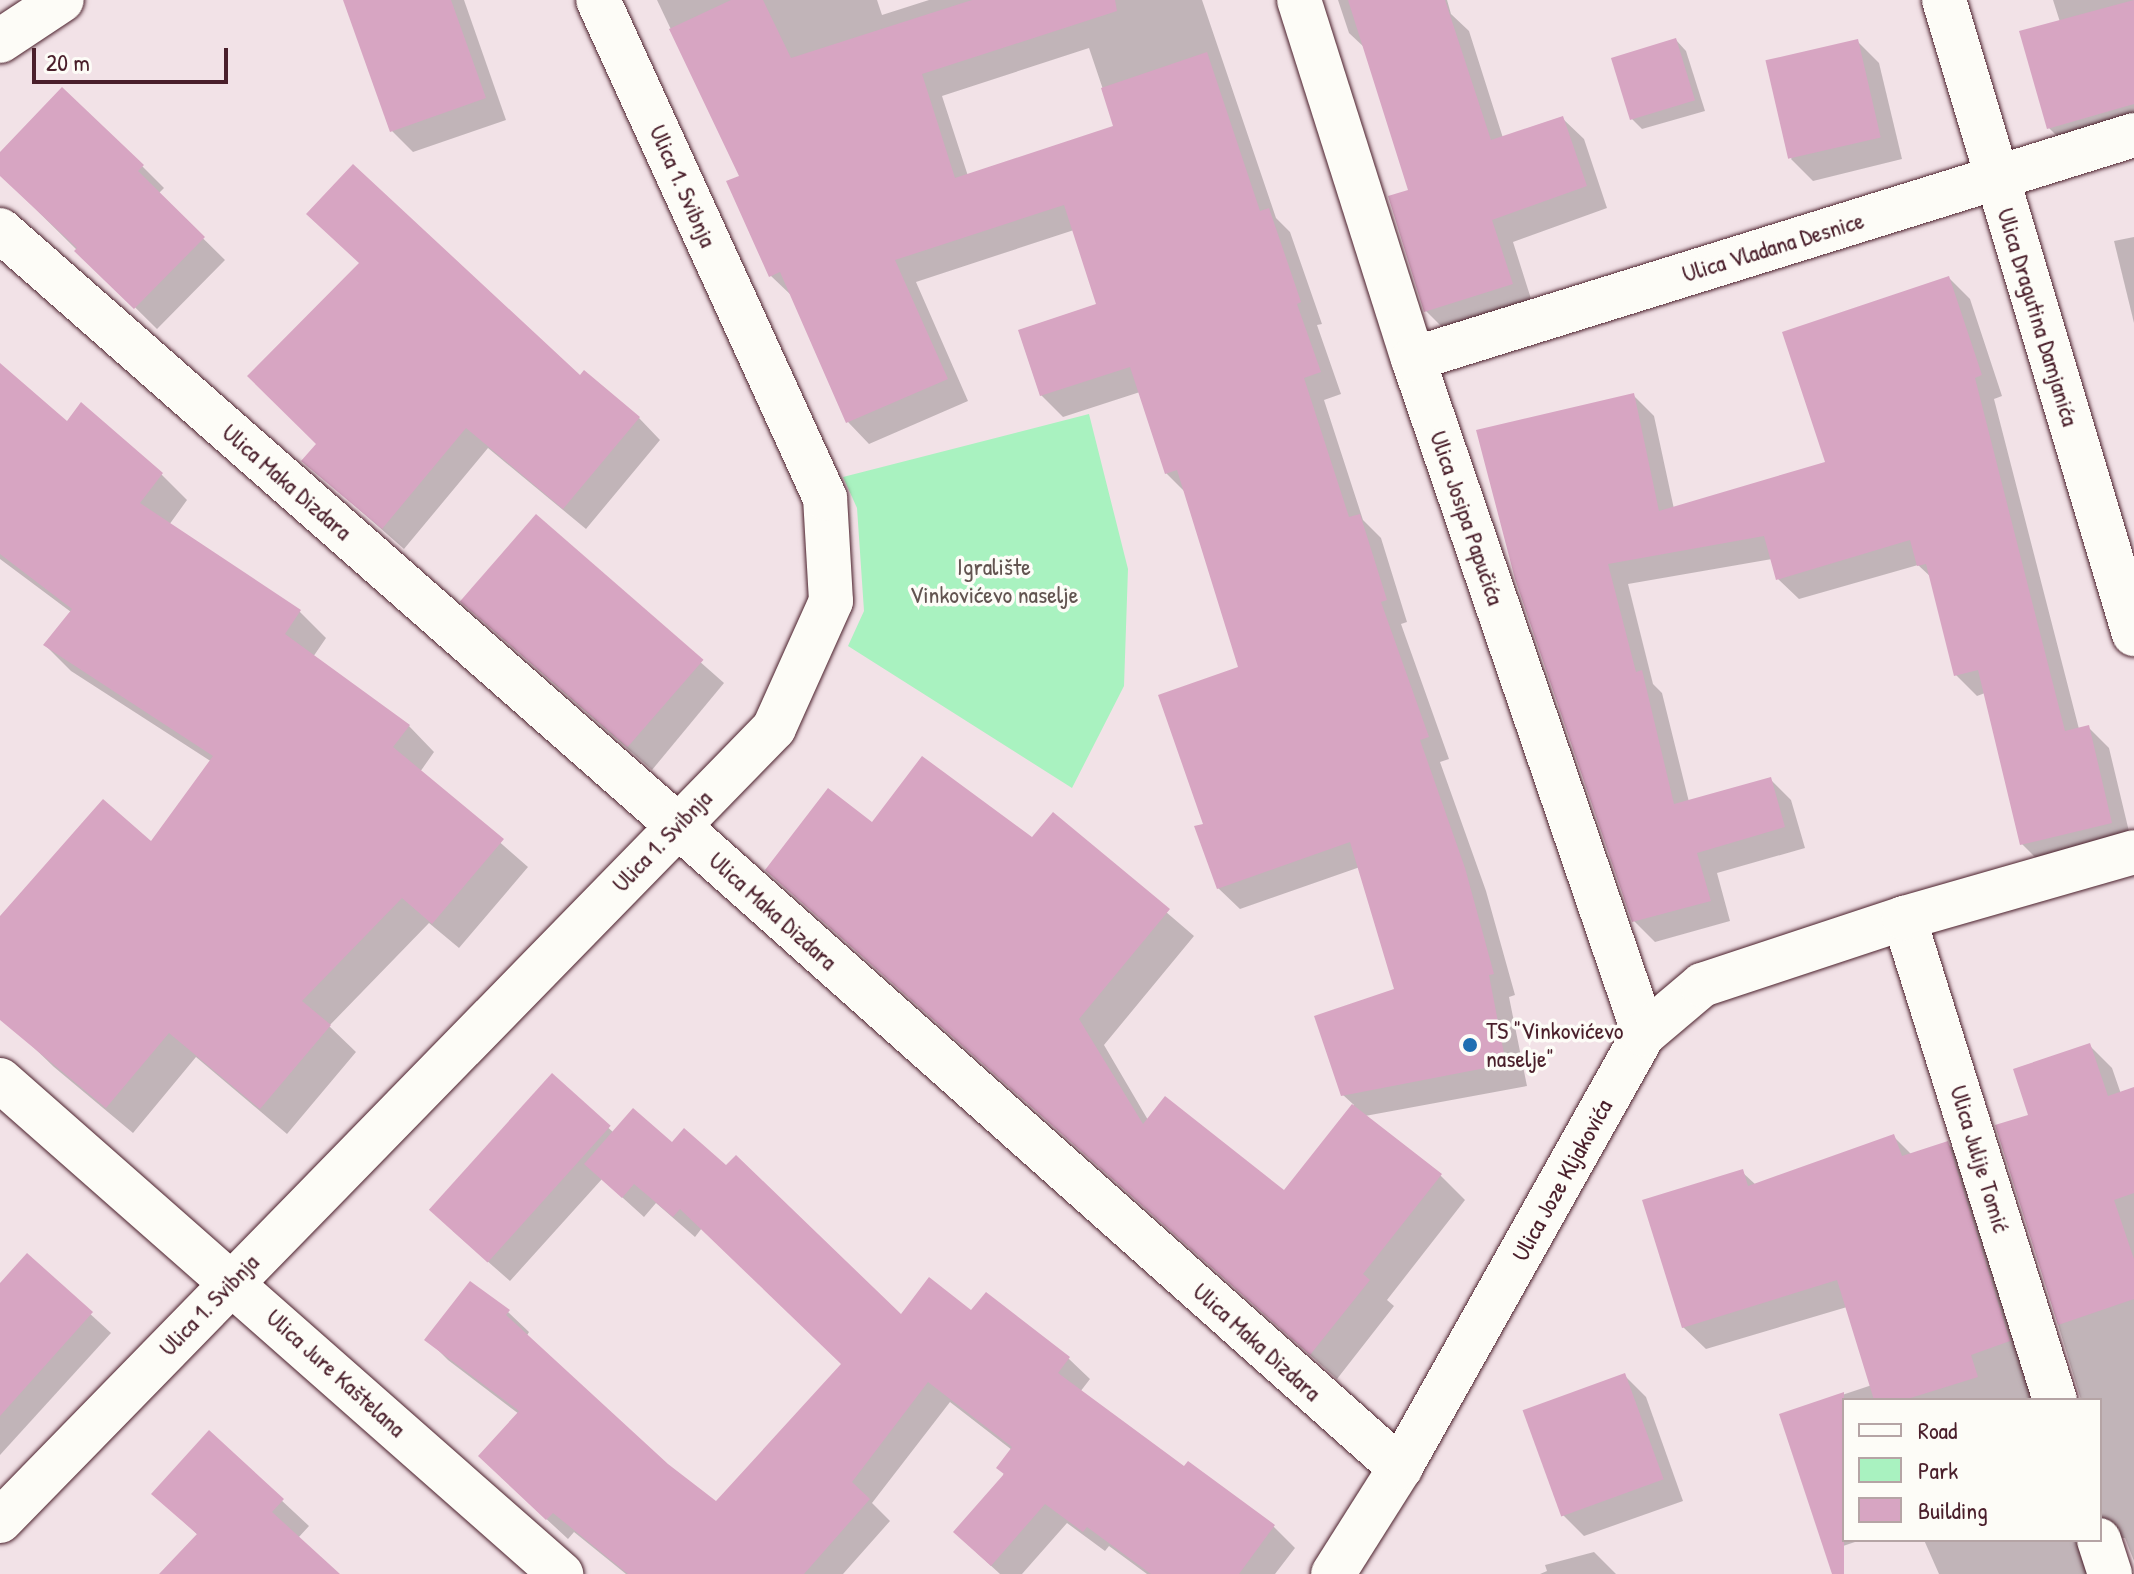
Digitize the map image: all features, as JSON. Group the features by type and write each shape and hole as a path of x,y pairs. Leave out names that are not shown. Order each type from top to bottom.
{"street":[{"path":"0,41 62,0"},
{"name":"Ulica 1. Svibnja","path":"0,1521 774,728 831,601 825,498 598,0"},
{"name":"Ulica Josipa Papučića","path":"1299,0 1413,359 1644,1034"},
{"name":"Ulica Dragutina Damjanića","path":"1944,0 2134,634"},
{"name":"Ulica Vladana Desnice","path":"1413,359 2134,135"},
{"name":"Ulica Maka Dizdara","path":"0,230 677,825 1400,1468"},
{"name":"Ulica Joze Kljakovića","path":"1333,1574 1400,1468 1644,1034 1702,985 1904,918 2134,852"},
{"name":"Ulica Julije Tomić","path":"1904,918 2054,1398"},
{"name":"Ulica Jure Kaštelana","path":"0,1080 232,1281 561,1574"},
{"path":"2100,1542 2110,1574"}],"green space":[{"name":"Igralište Vinkovićevo naselje","path":"1089,414 1128,569 1124,686 1072,788 848,646 864,611 857,508 843,477"}],"building":[{"path":"343,0 451,0 486,98 390,132"},
{"path":"731,0 763,0 791,58 972,0 1115,0 1117,11 922,74 955,178 1113,126 1101,88 1207,52 1260,211 1269,208 1301,302 1297,304 1321,372 1304,378 1349,517 1360,514 1387,600 1381,602 1429,737 1420,740 1465,868 1494,974 1489,975 1506,1064 1341,1096 1314,1016 1394,989 1350,842 1217,889 1194,826 1203,824 1158,695 1238,667 1177,470 1165,474 1130,367 1040,396 1018,330 1096,304 1064,205 895,260 948,379 846,423 780,272 769,277 726,181 739,176 669,29"},
{"path":"1348,0 1445,0 1491,140 1563,116 1587,186 1492,220 1513,284 1424,312 1388,196 1408,190"},
{"path":"2134,0 2134,104 2047,129 2019,31"},
{"path":"1676,38 1695,100 1630,120 1611,58"},
{"path":"1858,39 1881,137 1788,159 1765,60"},
{"path":"62,87 144,165 138,171 205,237 134,309 74,251 77,248 0,176 0,152"},
{"path":"353,164 580,375 584,370 640,417 563,509 466,428 382,529 301,461 316,444 247,376 359,263 306,214"},
{"path":"1949,276 1982,375 1975,378 2065,731 2089,725 2112,823 2020,845 1978,670 1954,676 1926,564 1917,566 1910,540 1776,580 1764,536 1608,564 1636,672 1642,670 1674,804 1771,777 1785,827 1697,853 1711,901 1632,922 1515,579 1476,430 1634,393 1659,511 1825,462 1782,332"},
{"path":"0,363 67,421 81,402 163,473 140,503 301,610 285,634 410,725 393,747 504,839 432,924 402,898 302,1001 331,1025 260,1109 169,1033 106,1108 0,1020 0,916 103,799 151,841 213,756 43,645 72,609 0,554"},
{"path":"536,514 704,660 627,747 460,602"},
{"path":"922,756 1032,837 1053,812 1170,909 1079,1019 1143,1124 1165,1096 1284,1190 1352,1104 1442,1174 1363,1274 1370,1280 1310,1355 765,870 828,788 872,822"},
{"path":"2090,1043 2108,1096 2134,1087 2134,1193 2114,1200 2134,1259 2134,1299 2058,1325 1995,1125 2028,1115 2013,1069"},
{"path":"552,1073 611,1126 488,1263 429,1210"},
{"path":"633,1108 672,1142 684,1128 726,1165 736,1155 901,1314 929,1277 971,1310 986,1292 1070,1357 1058,1373 1184,1466 1188,1461 1275,1525 1239,1574 1151,1574 1087,1527 1083,1532 1045,1504 991,1566 953,1532 1004,1474 996,1468 1012,1447 928,1382 852,1482 870,1499 804,1574 628,1574 553,1513 546,1520 478,1456 519,1411 424,1340 470,1281 510,1310 506,1315 668,1464 716,1501 841,1364 680,1209 673,1217 634,1184 622,1198 584,1164"},
{"path":"1894,1134 1902,1156 1948,1141 2010,1341 1971,1355 1978,1377 1910,1398 1873,1398 1837,1280 1682,1328 1642,1200 1743,1169 1748,1186"},
{"path":"27,1253 93,1312 0,1416 0,1283"},
{"path":"1625,1373 1664,1479 1561,1516 1523,1410"},
{"path":"1844,1392 1844,1574 1832,1574 1779,1414"},
{"path":"209,1430 284,1499 272,1512 340,1574 159,1574 197,1534 151,1494"}],"place":[{"name":"TS \"Vinkovićevo naselje\"","path":"1470,1045"}]}
